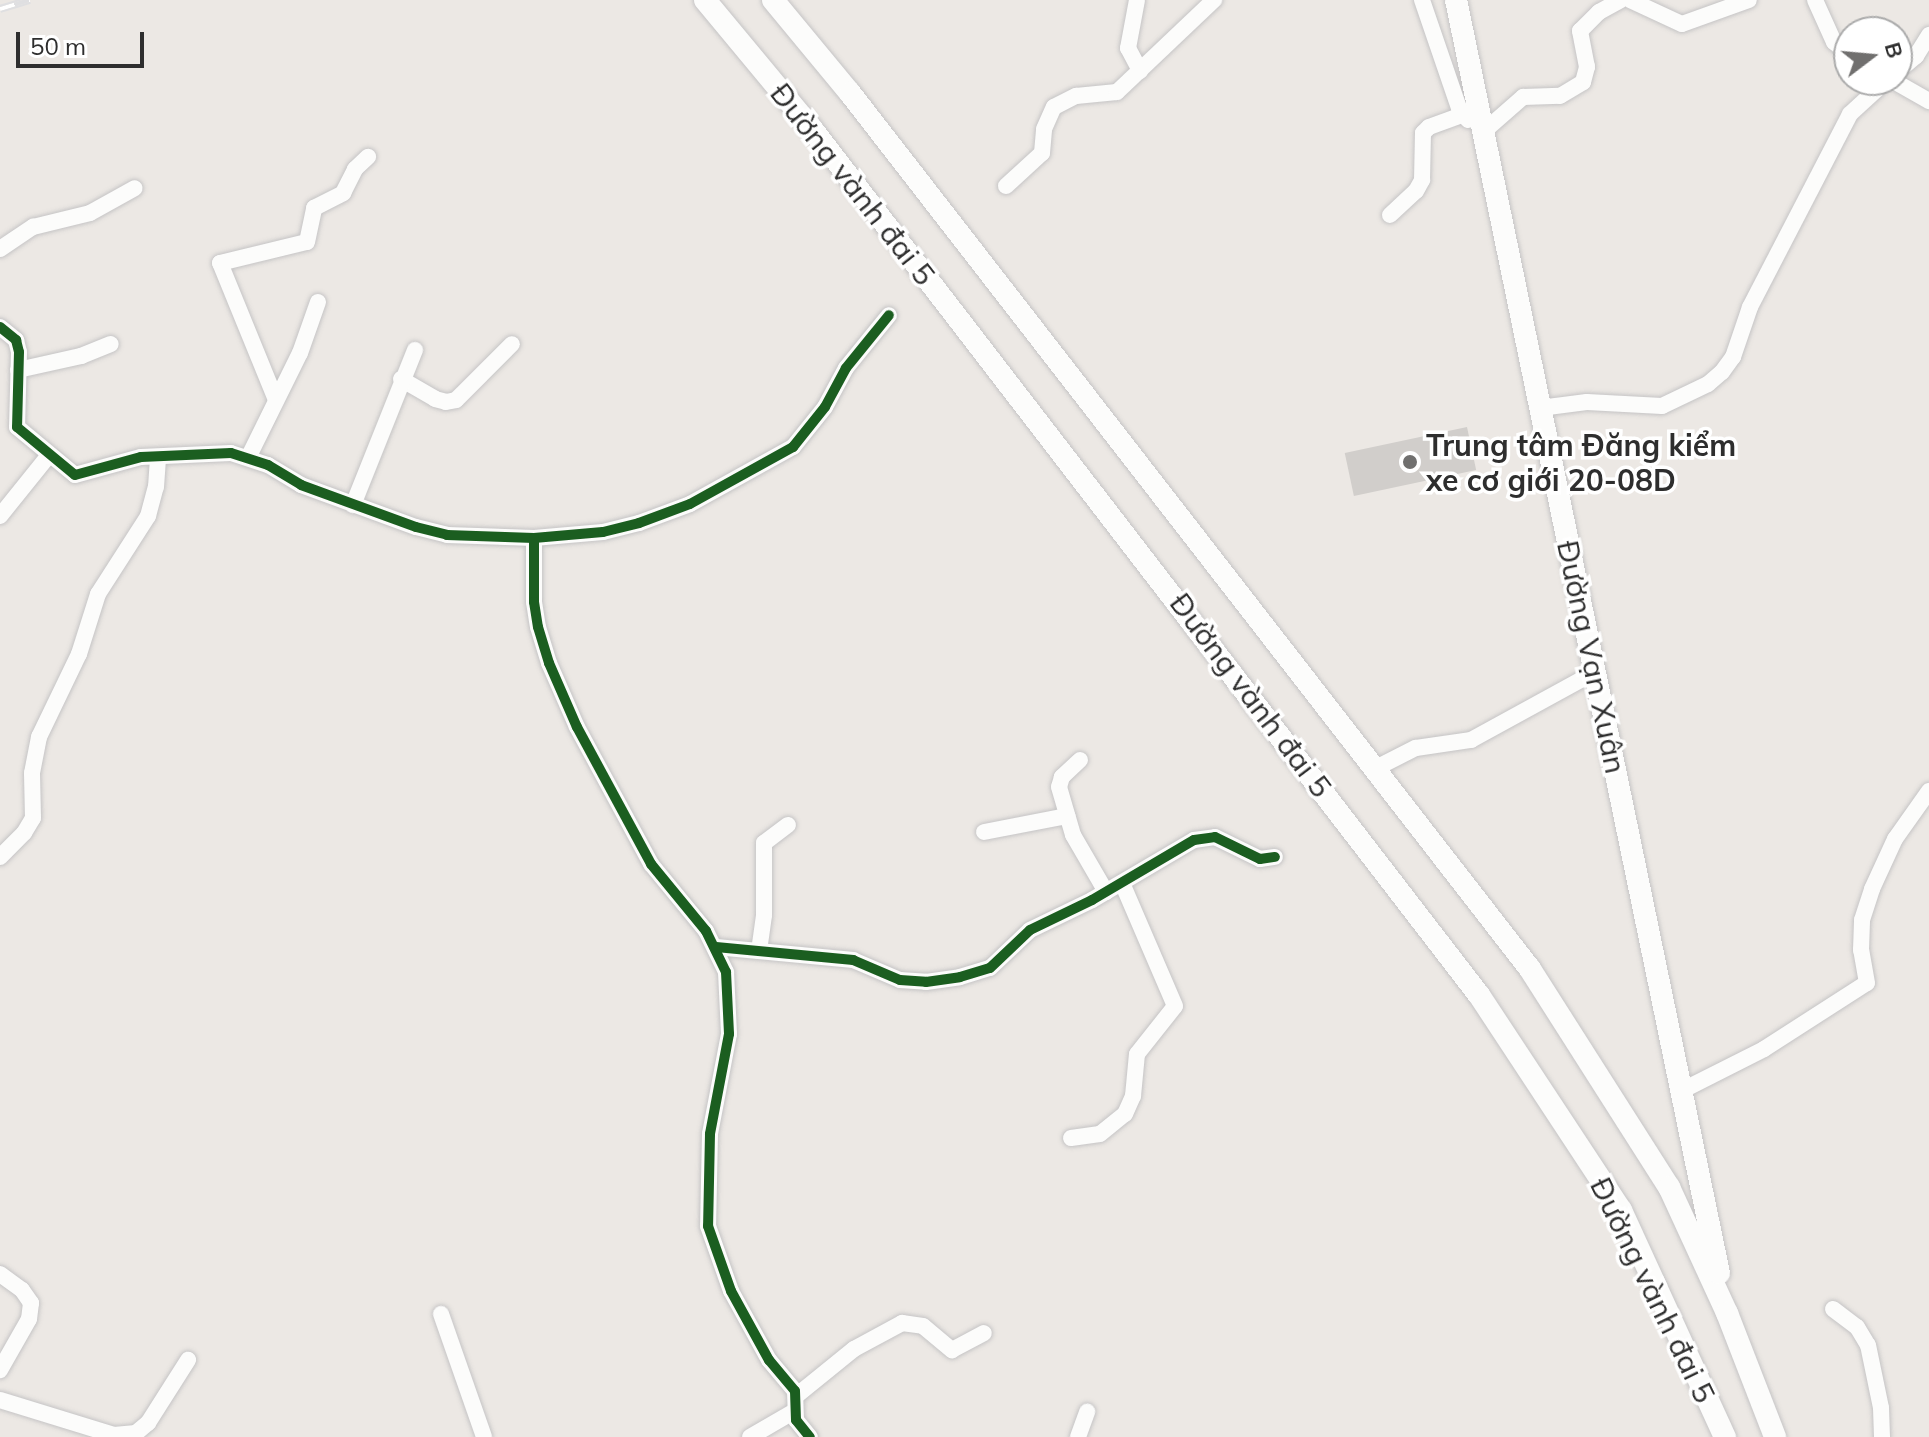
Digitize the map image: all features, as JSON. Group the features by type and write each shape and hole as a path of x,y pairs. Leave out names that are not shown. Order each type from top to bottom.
{"main road":[{"name":"Đường vành đai 5","path":"705,0 812,129 1479,995 1621,1210 1725,1437"},
{"name":"Đường vành đai 5","path":"773,0 850,93 1530,969 1669,1187 1727,1313"},
{"name":"Đường Vạn Xuân","path":"1456,0 1473,122 1540,408 1727,1313 1760,1437"},
{"name":"Đường Vạn Xuân","path":"1727,1313 1775,1437"}],"street":[{"path":"1137,0 1128,48 1140,71"},
{"path":"1006,186 1042,153 1044,129 1054,107 1076,96 1117,92 1214,0"},
{"path":"1422,0 1473,122"},
{"path":"1390,215 1416,191 1422,180 1423,133 1429,127 1473,122 1523,97 1560,96 1583,82 1587,67 1580,31 1599,12 1621,0"},
{"path":"1630,0 1682,24 1749,0"},
{"path":"1815,0 1833,40"},
{"path":"1913,59 1929,35"},
{"path":"1540,408 1587,402 1662,406 1708,384 1722,372 1733,357 1750,307 1850,114 1871,96"},
{"path":"276,400 220,263 307,242 314,208 343,193 355,169 368,157"},
{"path":"0,249 33,227 90,213 135,188"},
{"path":"249,456 300,353 318,302"},
{"path":"0,327 16,340 19,352 17,427 75,475 127,459 213,453 249,456 301,485 447,535 534,538 603,532 639,523 690,504 793,447 825,407 846,368 889,315"},
{"path":"18,370 81,356 111,344"},
{"path":"401,379 435,399 446,402 456,400 512,344"},
{"path":"353,505 415,350"},
{"path":"0,516 49,455"},
{"path":"0,857 24,833 33,818 32,773 39,737 79,654 98,594 148,516 156,487 158,457"},
{"path":"534,538 538,627 571,714 651,864 690,909 716,947 726,972 729,1034 710,1134 708,1226 731,1291 795,1404 810,1437"},
{"path":"1382,765 1416,748 1471,740 1595,672"},
{"path":"1080,760 1062,777 1059,787 1073,835 1106,892"},
{"path":"1681,1091 1764,1049 1867,983 1861,950 1862,920 1872,889 1895,839 1929,791"},
{"path":"984,832 1067,816"},
{"path":"759,951 764,915 764,843 788,825"},
{"path":"716,947 853,960 900,980 926,982 960,977 990,968 1030,930 1205,837 1215,837 1260,859 1275,857"},
{"path":"1071,1138 1100,1134 1125,1114 1133,1096 1137,1054 1175,1006 1122,883"},
{"path":"0,1274 22,1290 31,1303 29,1319 0,1370"},
{"path":"1833,1309 1857,1327 1868,1345 1881,1408 1882,1437"},
{"path":"441,1314 484,1437"},
{"path":"750,1437 795,1404 854,1349 902,1323 923,1326 952,1350 984,1333"},
{"path":"0,1400 114,1435 136,1433 148,1423 188,1360"},
{"path":"1078,1437 1087,1412"}],"building":[{"name":"Trung tâm Đăng kiểm xe cơ giới 20-08D","path":"1467,427 1476,470 1354,496 1345,453"}],"railway":[{"path":"0,9 30,0"}],"cycle path":[{"path":"0,327 16,340 19,352 17,427 75,475 141,457 231,453 268,465 301,485 416,527 447,535 534,538 603,532 639,523 690,504 793,447 825,407 846,368 889,315"},
{"path":"534,538 534,602 538,627 549,663 577,727 651,864 706,931 726,972 729,1034 710,1134 708,1226 731,1291 769,1360 795,1391 796,1420 810,1437"},
{"path":"716,947 853,960 900,980 926,982 960,977 990,968 1030,930 1092,900 1194,840 1215,837 1260,859 1275,857"}],"place":[{"name":"Trung tâm Đăng kiểm xe cơ giới 20-08D","path":"1410,462"}]}
